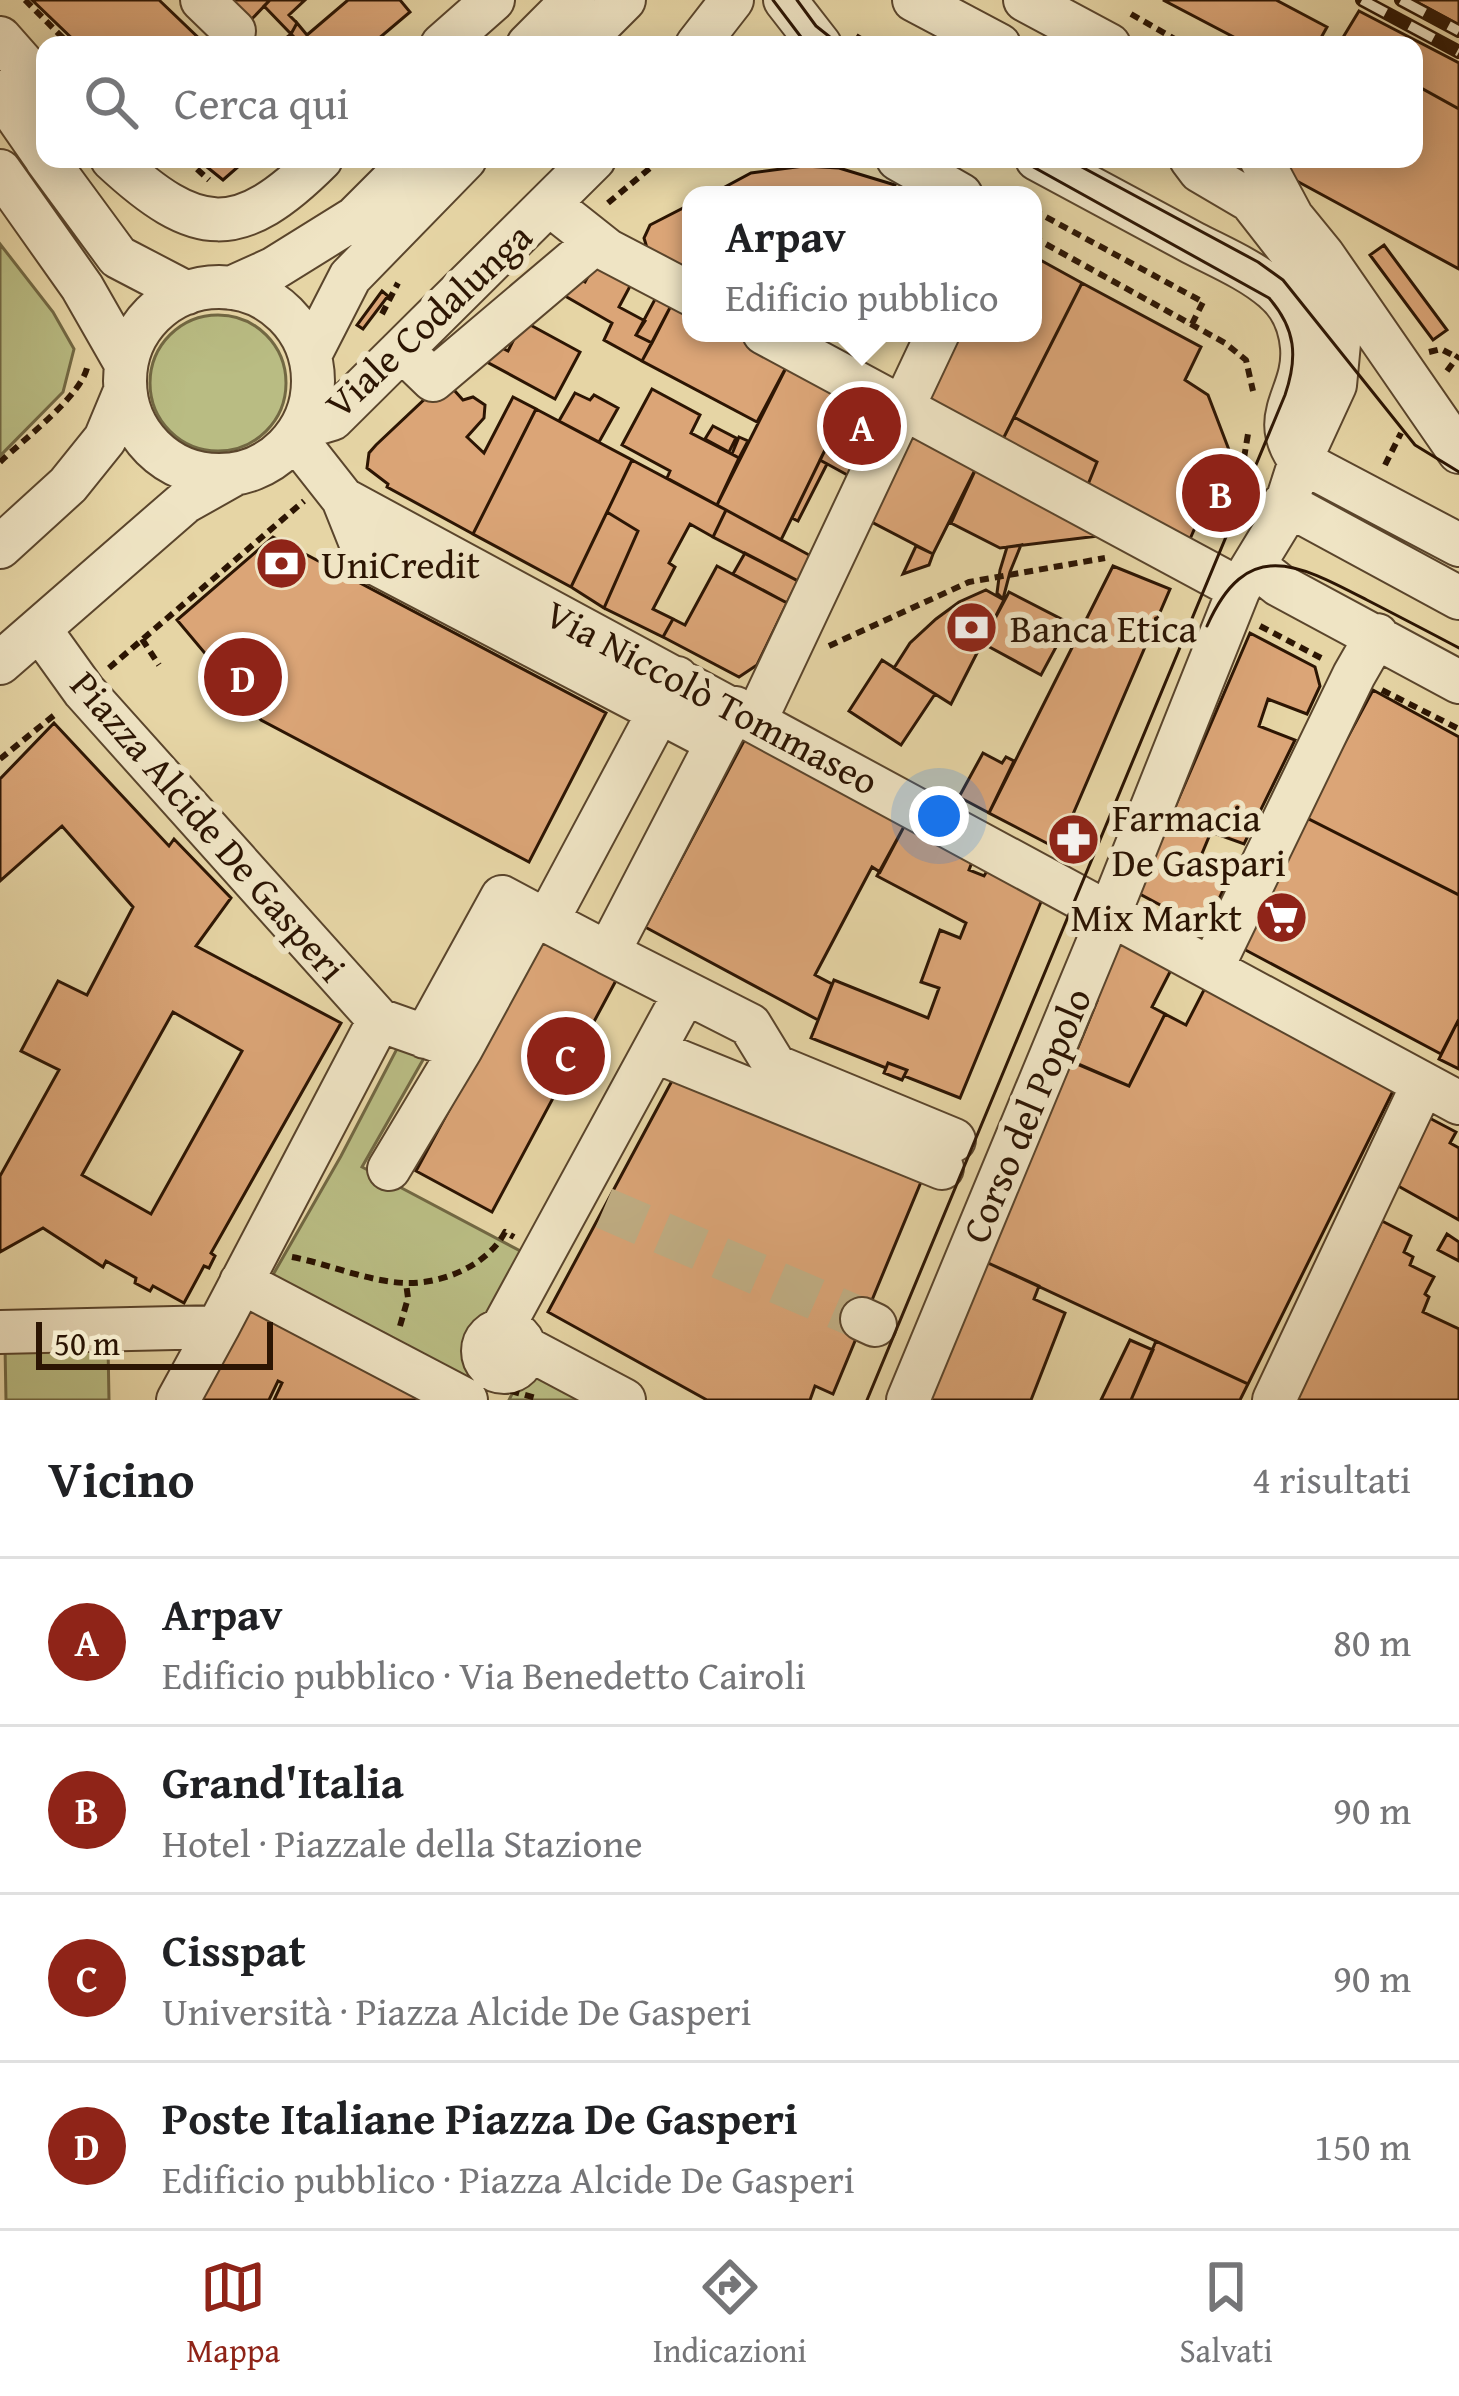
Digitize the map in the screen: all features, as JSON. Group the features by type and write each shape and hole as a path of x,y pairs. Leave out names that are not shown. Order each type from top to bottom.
{"street":[{"path":"202,0 234,31"},
{"path":"452,36 494,0"},
{"path":"537,36 573,0"},
{"path":"588,36 623,0"},
{"path":"785,0 813,36"},
{"path":"1024,0 1118,28"},
{"path":"934,6 984,36"},
{"path":"15,70 36,130"},
{"path":"53,168 118,257 187,292"},
{"path":"123,168 165,202 220,220 236,220 284,196 312,168"},
{"path":"231,288 355,218 405,168"},
{"path":"310,356 350,277 456,168"},
{"name":"Viale Codalunga","path":"298,433 332,419 389,339 585,168"},
{"path":"914,168 945,186"},
{"path":"1053,168 1243,269 1286,302 1299,327 1302,360 1285,437 1300,461 1459,544"},
{"path":"1204,169 1241,175 1248,168"},
{"path":"1263,168 1292,217 1437,381 1459,452"},
{"name":"Corso del Popolo","path":"908,1400 1247,577 1272,539 1300,461 1336,386 1340,349 1325,296 1251,201 1204,169"},
{"path":"0,171 82,287 129,412 152,449 190,471 232,475"},
{"path":"549,204 599,225 682,288"},
{"path":"389,339 433,380 599,225"},
{"path":"0,547 68,485 105,439 113,372 154,313 187,292 231,288 281,310 304,340 313,392 298,433 261,466 232,475 185,502 0,663"},
{"path":"781,342 1247,577 1279,585 1459,682"},
{"path":"636,836 704,717 903,407 934,342"},
{"name":"Via Niccolò Tommaseo","path":"298,433 324,500 367,559 1109,914 1441,1093"},
{"path":"1284,503 1459,598"},
{"name":"Piazza Alcide De Gasperi","path":"41,631 84,691 380,1020 443,1043"},
{"path":"1212,968 1377,635"},
{"path":"541,918 704,717"},
{"path":"608,953 704,717"},
{"path":"388,1169 502,897 750,1025 776,1066 948,1154 654,1051"},
{"path":"492,1372 544,1253 590,1202 654,1051 685,993"},
{"path":"178,1400 380,1020"},
{"path":"1274,1400 1441,1093"},
{"path":"250,1264 492,1372 624,1400"},
{"path":"0,1332 218,1327"}],"path":[{"path":"25,0 61,36"},
{"path":"1118,28 1150,36"},
{"path":"196,168 221,190"},
{"path":"599,225 653,168"},
{"path":"1042,215 1203,302 1215,300"},
{"path":"1042,242 1192,324 1246,360 1253,397"},
{"path":"389,339 400,277"},
{"path":"1192,324 1203,302"},
{"path":"0,462 86,376 113,372"},
{"path":"1373,500 1372,491 1417,399 1437,381"},
{"path":"1244,458 1248,434"},
{"path":"0,759 142,639 324,500"},
{"path":"827,647 969,582 1065,566"},
{"path":"142,639 159,665"},
{"path":"250,1264 406,1283 463,1270 489,1256 505,1232 544,1253"},
{"path":"492,1372 545,1400"}],"green space":[{"path":"0,244 53,312 74,349 63,392 0,456"},
{"path":"218,315 244,320 266,335 281,357 286,383 281,409 266,431 244,446 218,451 192,446 170,431 155,409 150,383 155,357 170,335 192,320"},
{"path":"401,1041 428,1051 362,1167 524,1253 476,1346 469,1384 384,1333 290,1297 270,1280"},
{"path":"108,1345 109,1400 6,1400 5,1346"},
{"path":"529,1360 605,1400 509,1400"}],"building":[{"path":"32,0 159,0 197,36 70,36"},
{"path":"225,0 270,0 248,23"},
{"path":"270,0 305,0 289,15 297,23 291,34 264,6"},
{"path":"348,0 400,0 410,12 382,36 293,36 291,34 297,23 307,35"},
{"path":"1163,0 1276,0 1327,27 1322,36 1232,36"},
{"path":"1413,0 1459,0 1459,25"},
{"path":"1359,11 1407,36 1344,36"},
{"path":"1423,44 1459,63 1459,109 1423,89"},
{"path":"1423,89 1459,109 1459,269 1282,173 1285,168 1423,168"},
{"path":"208,168 237,168 223,180"},
{"path":"839,168 895,185 727,186 751,173"},
{"path":"682,209 682,268 647,248 644,238 650,225"},
{"path":"1384,245 1447,330 1433,340 1370,255"},
{"path":"599,256 636,275 619,307 645,321 636,335 652,343 642,361 604,340 612,323 565,296 576,277 585,282"},
{"path":"1042,261 1082,283 1002,441 924,398 952,342 1042,342"},
{"path":"1082,283 1201,347 1185,380 1208,395 1229,450 1190,539 1181,539 1087,487 1097,462 1014,417"},
{"path":"661,288 676,296 652,343 636,335"},
{"path":"382,291 388,296 363,329 357,325"},
{"path":"676,296 682,299 682,342 761,342 791,358 757,422 642,361"},
{"path":"523,321 580,352 555,399 485,361 498,346 508,351"},
{"path":"791,358 884,409 860,458 829,442 781,540 717,505"},
{"path":"445,380 463,400 473,397 485,405 484,418 467,437 484,453 513,397 536,409 473,534 387,487 367,468 369,453 376,445"},
{"path":"652,389 700,415 691,433 739,458 717,505 667,478 670,471 622,445"},
{"path":"575,393 590,400 594,395 618,408 599,442 559,421"},
{"path":"536,409 632,460 571,587 473,534"},
{"path":"1014,417 1097,462 1087,487 1002,441"},
{"path":"912,425 979,462 933,554 864,518"},
{"path":"713,426 736,438 729,452 705,439"},
{"path":"739,437 748,441 739,458 732,454"},
{"path":"829,442 860,458 851,477 820,460"},
{"path":"632,460 726,510 713,537 690,524 669,563 675,567 653,609 673,619 663,637 604,608 638,531 607,512"},
{"path":"820,460 827,464 798,521 792,518"},
{"path":"979,462 1098,536 1000,548 951,523"},
{"path":"726,510 811,556 798,581 713,537"},
{"path":"607,512 638,531 604,608 571,587"},
{"path":"273,537 606,713 529,862 261,720 177,620"},
{"path":"1021,545 1003,599 997,593 1007,547"},
{"path":"916,546 933,554 929,565 903,574"},
{"path":"745,553 798,581 787,603 733,574"},
{"path":"717,566 787,603 757,665 739,677 663,637 673,619 685,625"},
{"path":"1113,566 1170,589 1058,849 989,813"},
{"path":"986,590 1004,600 951,704 894,668 910,643 936,619"},
{"path":"1009,592 1069,623 1041,675 982,643"},
{"path":"1250,633 1315,667 1320,686 1307,714 1268,699 1259,726 1295,740 1244,844 1211,832 1201,856 1233,869 1205,929 1138,893"},
{"path":"882,660 935,694 901,745 849,711"},
{"path":"1373,690 1459,737 1459,895 1305,817"},
{"path":"54,723 169,846 174,839 231,898 196,946 341,1023 211,1253 215,1256 209,1268 204,1266 184,1303 153,1286 150,1291 135,1283 136,1278 106,1261 103,1267 43,1228 0,1252 0,1176 59,1070 21,1051 58,981 87,995 133,907 62,826 0,881 0,779","holes":["173,1012 242,1051 151,1214 82,1175"]},
{"path":"745,739 907,821 880,872 872,867 815,975 832,984 818,1020 645,927"},
{"path":"983,753 1002,763 1006,757 1014,761 989,813 959,797"},
{"path":"1307,818 1459,895 1459,1019 1441,1054 1238,946"},
{"path":"907,821 974,857 969,870 984,876 987,871 1043,897 960,1098 904,1076 907,1070 888,1063 886,1068 811,1038 834,980 928,1018 939,988 921,982 940,930 960,938 966,923 877,876"},
{"path":"545,933 620,973 492,1212 416,1171"},
{"path":"1123,937 1173,966 1152,1007 1165,1014 1129,1086 1072,1062 1097,1001 1093,1000"},
{"path":"1207,984 1394,1089 1248,1384 986,1262 1069,1060 1129,1086 1165,1014 1186,1025"},
{"path":"1459,1019 1459,1069 1439,1059"},
{"path":"888,1063 907,1070 902,1080 884,1073"},
{"path":"673,1079 921,1182 833,1394 815,1386 810,1400 707,1400 548,1312"},
{"path":"1418,1112 1456,1132 1450,1143 1459,1148 1459,1220 1382,1177"},
{"path":"1382,1221 1411,1236 1404,1252 1413,1257 1410,1265 1434,1277 1423,1312 1459,1329 1459,1400 1296,1400"},
{"path":"1447,1234 1459,1242 1459,1261 1438,1250"},
{"path":"986,1262 1039,1286 1034,1299 1065,1313 1031,1400 924,1400"},
{"path":"250,1296 446,1400 274,1400 282,1383 278,1381 269,1400 197,1400"},
{"path":"1130,1340 1153,1350 1131,1400 1101,1400"},
{"path":"1156,1341 1248,1384 1240,1400 1131,1400"}],"tunnel":[{"path":"604,1208 862,1319"}],"tram line":[{"path":"773,0 800,36"},
{"path":"797,0 829,36"},
{"path":"867,1400 1285,395 1292,368 1289,332 1269,298 1035,168"},
{"path":"1084,168 1283,280 1415,445 1459,472"},
{"path":"1207,626 1239,579 1276,566 1319,576 1459,648"}],"railway":[{"path":"1362,0 1459,52"},
{"path":"1401,0 1459,31"}],"place":[{"name":"Arpav","path":"862,426"},
{"name":"Grand'Italia","path":"1221,493"},
{"name":"UniCredit","path":"282,564"},
{"name":"Banca Etica","path":"971,628"},
{"name":"Poste Italiane Piazza De Gasperi","path":"243,677"},
{"name":"Farmacia De Gaspari","path":"1073,839"},
{"name":"Mix Markt","path":"1281,917"},
{"name":"Cisspat","path":"566,1056"}]}
